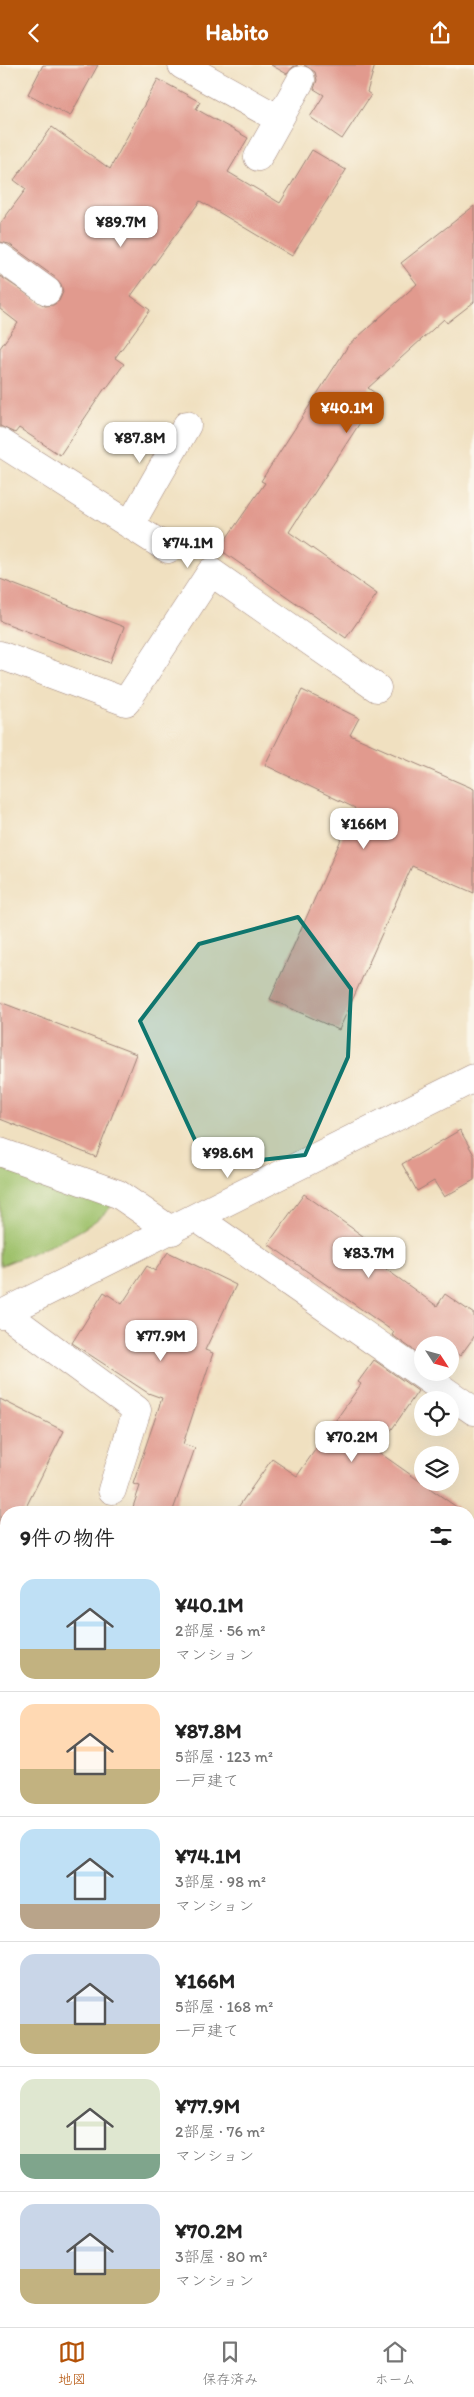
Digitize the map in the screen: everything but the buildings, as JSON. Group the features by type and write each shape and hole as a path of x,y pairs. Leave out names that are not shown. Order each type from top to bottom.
{"street":[{"path":"182,65 279,119"},
{"path":"258,157 301,80"},
{"path":"0,257 46,291"},
{"path":"130,525 187,425"},
{"path":"0,442 168,549"},
{"path":"0,655 126,702 211,572 377,688"},
{"path":"112,1490 137,1410 2,1314 172,1231 474,1078"},
{"path":"0,1152 118,1194 172,1231"},
{"path":"197,1218 474,1411"}],"highlighted area":[{"path":"298,917 351,989 348,1057 305,1155 207,1166 168,1086 140,1021 199,944"}],"green space":[{"path":"0,1168 112,1206 75,1234 0,1266"}]}
